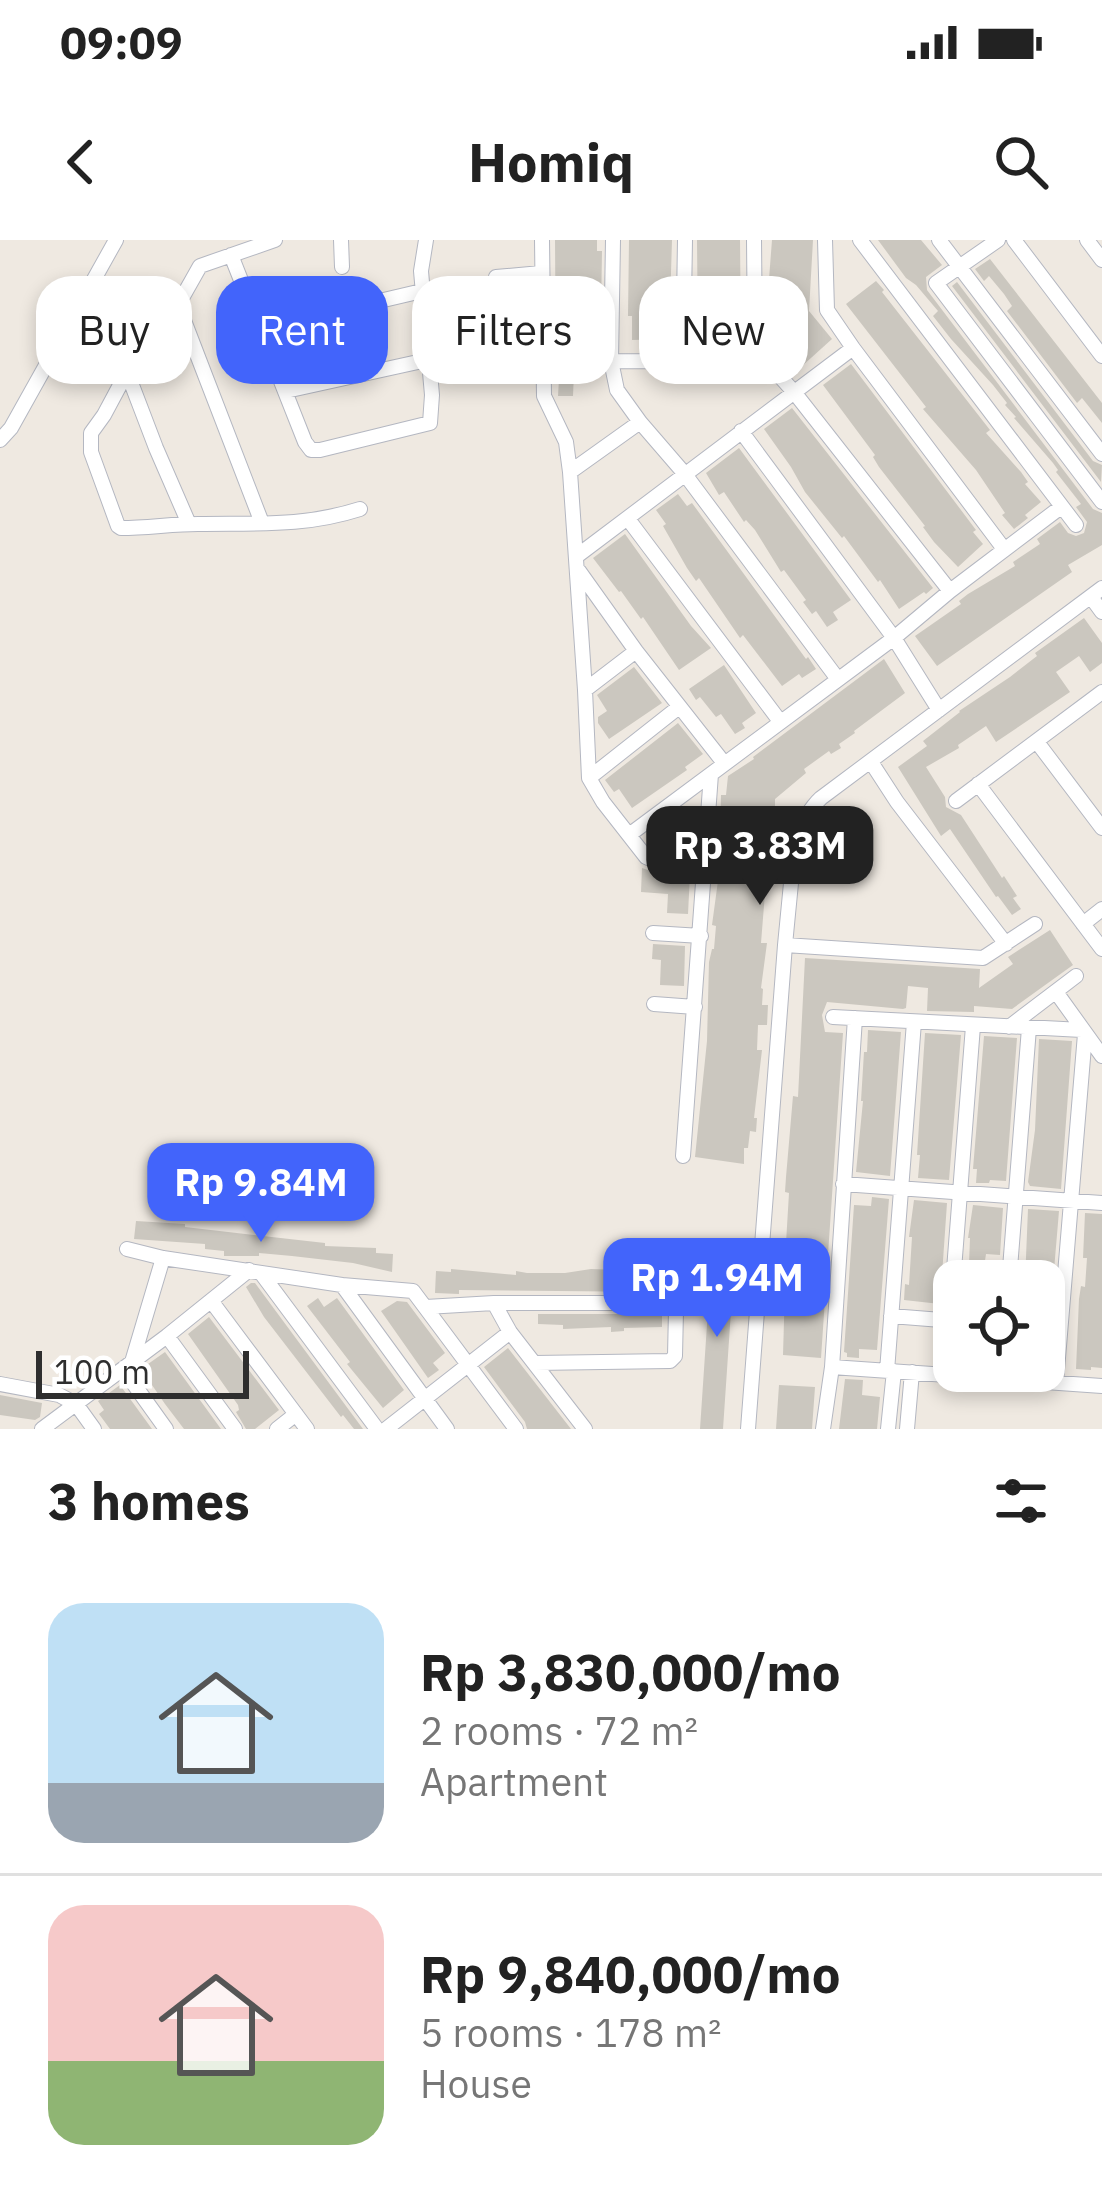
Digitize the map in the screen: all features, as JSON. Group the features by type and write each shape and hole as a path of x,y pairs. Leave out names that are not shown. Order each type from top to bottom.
{"street":[{"path":"0,440 116,240"},
{"path":"192,280 200,266 275,240"},
{"path":"329,240 341,240 342,267"},
{"path":"422,276 426,240"},
{"path":"542,240 544,396 566,442 570,472 589,778 649,859 705,865"},
{"path":"612,276 613,240"},
{"path":"684,276 685,240"},
{"path":"754,240 754,276"},
{"path":"825,240 827,310 1004,549"},
{"path":"860,240 1076,525"},
{"path":"939,240 1102,454"},
{"path":"998,240 936,283 1102,502"},
{"path":"1014,240 1102,356"},
{"path":"1087,240 1102,260"},
{"path":"231,255 239,276"},
{"path":"507,276 541,273"},
{"path":"192,341 262,523"},
{"path":"577,562 684,473 853,349"},
{"path":"286,391 412,363"},
{"path":"615,380 640,422 684,473 837,678"},
{"path":"121,384 89,441 118,526 288,525 360,509"},
{"path":"132,384 189,524"},
{"path":"283,384 309,448 327,449 430,423 431,384"},
{"path":"787,384 950,591"},
{"path":"570,472 640,422"},
{"path":"741,431 894,638 939,710"},
{"path":"629,835 1061,507"},
{"path":"628,518 779,720"},
{"path":"577,562 636,651 724,763"},
{"path":"748,1429 785,945 799,830 812,807 1096,592 1102,611"},
{"path":"585,690 636,651"},
{"path":"956,801 1099,700"},
{"path":"589,778 679,706"},
{"path":"1036,742 1102,828"},
{"path":"871,762 1006,944"},
{"path":"683,1156 711,774"},
{"path":"978,784 1102,949"},
{"path":"1083,924 1102,909"},
{"path":"785,945 983,958 1035,924"},
{"path":"653,933 701,936"},
{"path":"1009,1027 1076,976"},
{"path":"1056,992 1102,1056"},
{"path":"654,1004 695,1007"},
{"path":"833,1017 1084,1032"},
{"path":"823,1429 832,1367 855,1018"},
{"path":"888,1429 891,1316 914,1022"},
{"path":"955,1260 973,1025"},
{"path":"1010,1260 1029,1028"},
{"path":"1065,1285 1084,1032"},
{"path":"843,1184 1102,1203"},
{"path":"127,1249 342,1285 413,1291 516,1429"},
{"path":"163,1258 128,1366 166,1429"},
{"path":"43,1429 255,1272"},
{"path":"255,1272 376,1429"},
{"path":"342,1285 447,1429"},
{"path":"212,1302 307,1429"},
{"path":"426,1307 663,1303 676,1310 675,1356 670,1361 535,1363"},
{"path":"494,1304 585,1429"},
{"path":"891,1316 933,1319"},
{"path":"386,1429 510,1332"},
{"path":"167,1336 235,1429"},
{"path":"832,1367 933,1373"},
{"path":"907,1429 913,1372"},
{"path":"1065,1383 1102,1386"},
{"path":"0,1384 59,1395 76,1404 94,1429"},
{"path":"277,1429 296,1414"}],"building":[{"path":"555,240 597,240 602,276 555,276"},
{"path":"629,240 672,240 671,276 639,276 639,340 632,340 632,316 628,316"},
{"path":"697,240 740,240 740,276 697,276"},
{"path":"772,240 813,240 809,311 832,339 808,361 808,276 769,276"},
{"path":"878,240 921,240 942,265 926,277 927,290 1093,509 1102,513 1102,545 1068,565 1072,572 937,666 915,636 968,594 1015,566 1013,562 1040,544 1037,539 1060,522 1076,536 1084,533 1087,522 1076,507 1081,504 1053,463 951,339 933,316 938,311"},
{"path":"990,259 1102,403 1102,423 1082,398 1077,403 1007,311 1012,306 1004,294 989,276 984,281 975,269"},
{"path":"876,281 1041,502 1014,529 976,470 923,409 926,407 846,304"},
{"path":"957,282 1093,461 1102,465 1101,482 952,286"},
{"path":"851,364 976,530 983,544 958,567 934,542 823,385"},
{"path":"559,384 574,384 573,396 558,396"},
{"path":"792,408 933,588 926,594 899,609 805,492 764,429"},
{"path":"739,448 851,600 833,612 838,620 827,627 816,611 812,614 755,530 724,492 719,495 706,473"},
{"path":"678,494 687,506 692,503 816,669 782,686 743,635 740,638 687,568 656,510"},
{"path":"625,534 711,648 679,670 643,617 593,558"},
{"path":"1084,618 1102,643 1102,663 1090,672 1079,656 1056,672 1070,692 996,742 986,726 926,767 946,807 961,815 1017,896 1013,898 1021,909 1012,915 950,829 941,836 898,767 927,746 923,741 959,711"},
{"path":"884,659 905,693 854,731 839,744 841,748 804,769 806,773 770,806 768,831 775,831 777,862 776,877 767,876 761,943 767,943 762,1005 768,1005 767,1025 758,1025 757,1050 762,1050 756,1132 750,1131 744,1164 695,1157 707,1041 709,962 716,926 712,925 720,866 716,866 721,795 726,795 728,776"},
{"path":"724,665 756,713 735,734 721,714 716,717 689,689"},
{"path":"634,667 662,703 609,739 598,723 607,711 597,695"},
{"path":"678,723 703,754 632,808 619,789 614,792 605,780"},
{"path":"642,868 690,874 688,914 667,913 668,894 641,892"},
{"path":"1050,930 1073,965 1012,1009 974,1006 974,1012 927,1011 928,988 908,986 903,1009 827,1002 822,1015 825,1032 843,1033 821,1358 783,1355 786,1254 780,1254 781,1243 786,1243 786,1177 793,1096 798,1097 805,958 980,969 979,988 1013,964 1008,957"},
{"path":"653,944 685,946 684,986 660,985 661,960 652,959"},
{"path":"868,1030 901,1032 890,1176 856,1172"},
{"path":"925,1033 961,1035 949,1180 918,1178"},
{"path":"984,1036 1017,1038 1006,1181 976,1183 977,1169 973,1169"},
{"path":"1039,1039 1072,1041 1061,1189 1028,1182"},
{"path":"872,1197 889,1199 877,1350 859,1349 859,1358 847,1357 854,1205 871,1206"},
{"path":"914,1200 947,1203 943,1260 933,1260 933,1303 904,1300 905,1284 909,1285"},
{"path":"973,1205 1003,1208 1000,1255 969,1260"},
{"path":"1028,1209 1059,1211 1055,1260 1026,1260"},
{"path":"1085,1213 1102,1214 1102,1368 1091,1370 1076,1369 1079,1299 1087,1258 1083,1258"},
{"path":"136,1221 325,1246 376,1248 376,1253 393,1254 392,1272 292,1256 224,1256 224,1251 205,1249 205,1244 134,1239"},
{"path":"712,1250 735,1252 723,1429 700,1429"},
{"path":"591,1269 672,1272 672,1286 657,1287 657,1292 435,1293 436,1271 516,1275 516,1271"},
{"path":"251,1283 363,1429 354,1429 341,1417 264,1317 246,1287"},
{"path":"318,1298 324,1307 337,1298 404,1390 383,1408 307,1306"},
{"path":"397,1301 407,1302 445,1353 433,1363 439,1370 428,1378 381,1311"},
{"path":"538,1314 662,1314 662,1327 611,1332 611,1327 563,1329 563,1325 538,1324"},
{"path":"209,1317 279,1410 255,1429 246,1429 236,1412 238,1405 188,1334"},
{"path":"508,1348 571,1429 527,1429 484,1367"},
{"path":"165,1352 221,1429 184,1429 165,1404 141,1369"},
{"path":"845,1379 863,1380 862,1395 880,1397 877,1429 839,1429"},
{"path":"120,1385 152,1429 110,1429 99,1414 104,1410 98,1401"},
{"path":"779,1385 815,1387 812,1429 776,1429"},
{"path":"0,1395 42,1403 40,1417 0,1415"}]}
